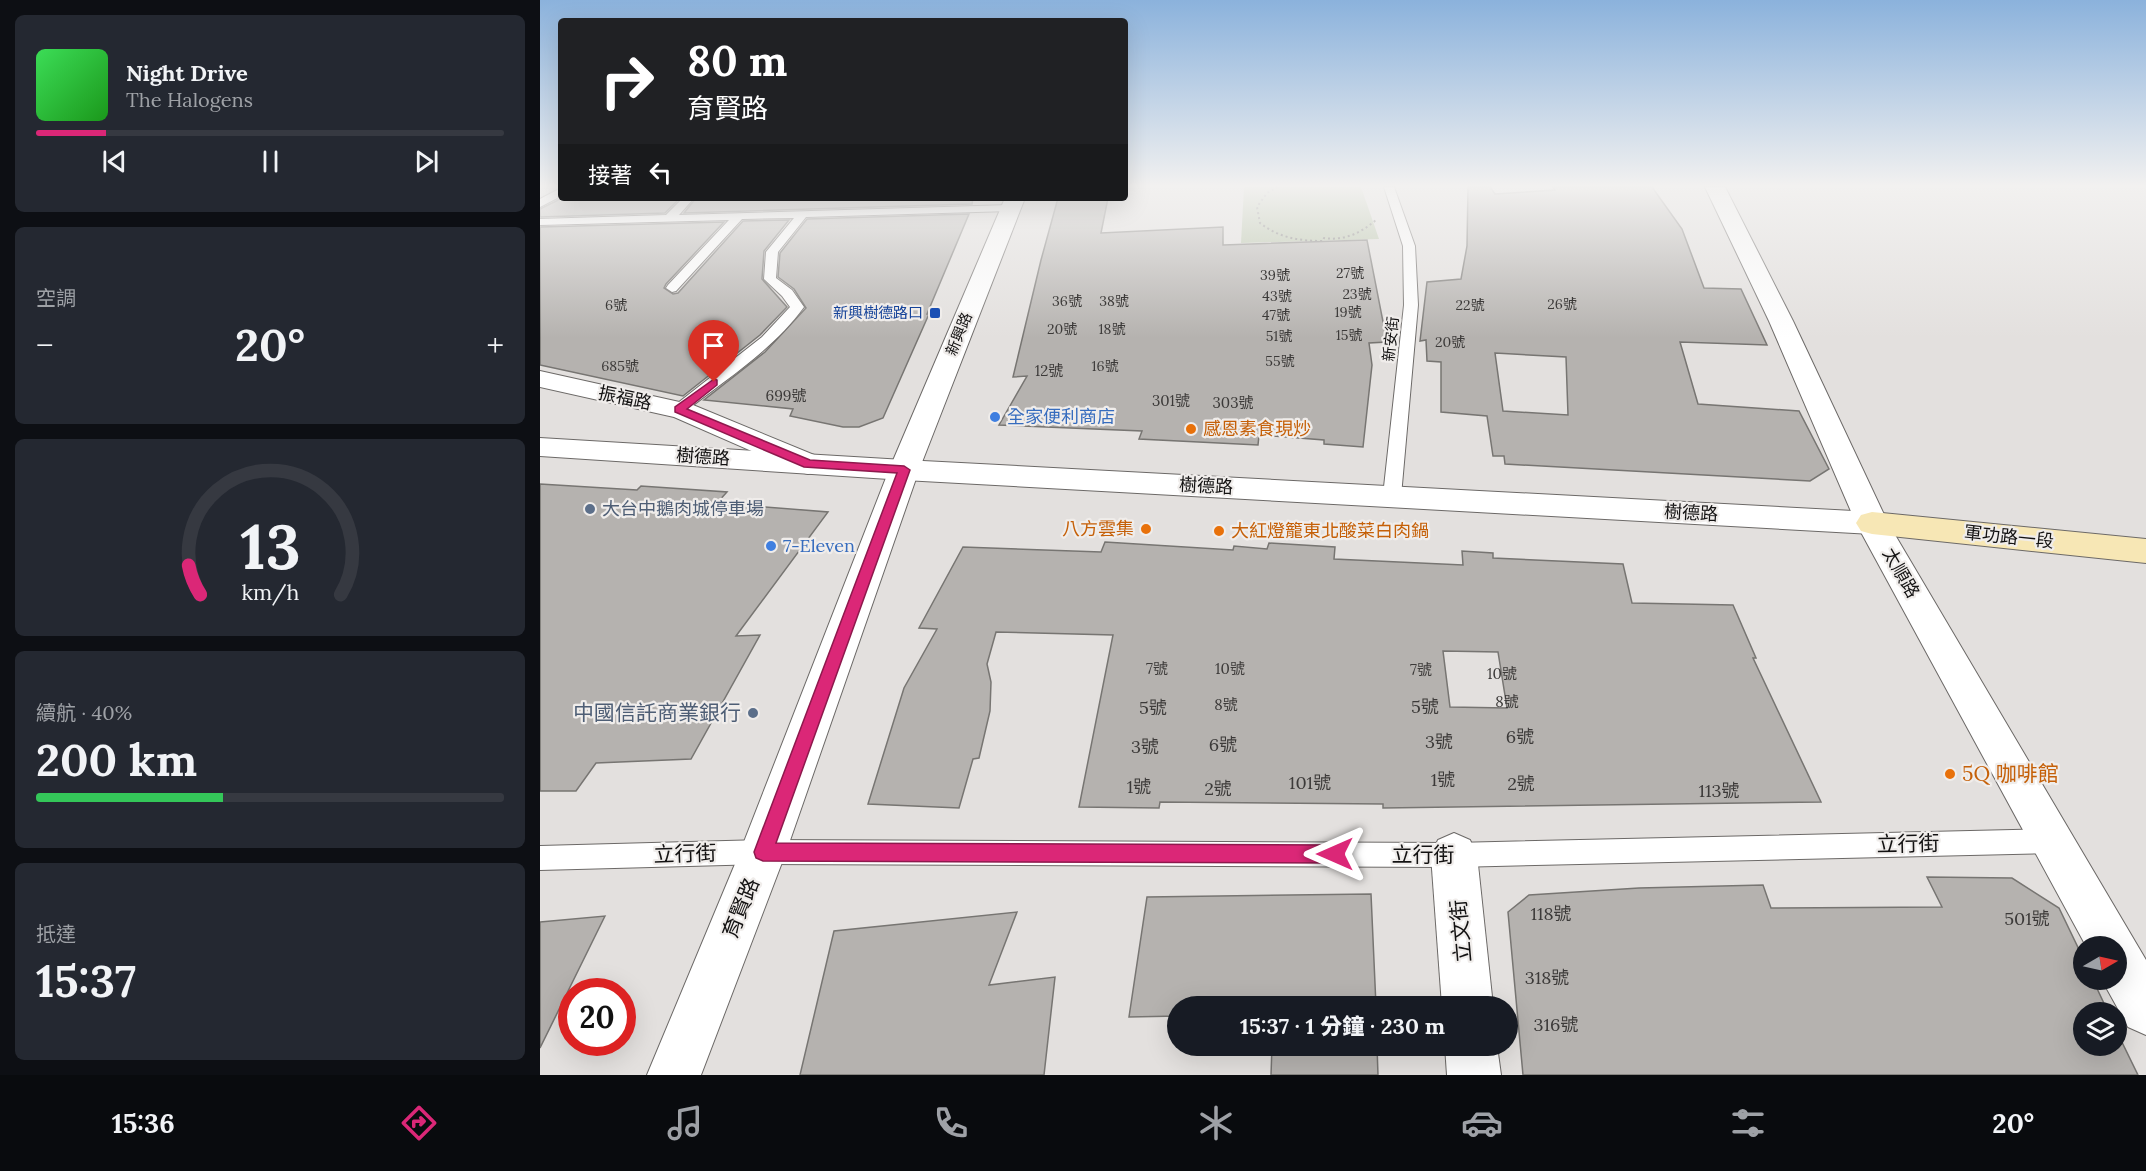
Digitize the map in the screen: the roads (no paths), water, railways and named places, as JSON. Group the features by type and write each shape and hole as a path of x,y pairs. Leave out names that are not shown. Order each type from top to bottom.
{"main road":[{"name":"軍功路一段","path":"1872,523 2146,551"}],"street":[{"name":"新興路","path":"904,470 998,237"},
{"name":"太順路","path":"1740,237 1781,321 1872,523 2106,936"},
{"name":"振福路","path":"546,387 679,409 808,464"},
{"name":"樹德路","path":"540,447 904,470 1872,523"},
{"name":"育賢路","path":"674,1075 763,852 904,470"},
{"name":"立文街","path":"1454,855 1467,996"},
{"path":"2127,975 2146,1009"},
{"path":"1472,1056 1474,1075"}],"lane":[{"path":"672,288 719,237"},
{"path":"679,409 767,340 784,324 797,307 788,292 770,279 772,252 782,237"},
{"name":"新安街","path":"1392,496 1411,305 1410,246 1407,237"},
{"name":"立行街","path":"540,858 763,852 1454,855 2053,841"}],"place":[{"name":"新興樹德路口","path":"935,313"},
{"name":"全家便利商店","path":"995,417"},
{"name":"感恩素食現炒","path":"1191,429"},
{"name":"大台中鵝肉城停車場","path":"590,509"},
{"name":"八方雲集","path":"1146,529"},
{"name":"大紅燈籠東北酸菜白肉鍋","path":"1219,531"},
{"name":"7-Eleven","path":"771,546"},
{"name":"中國信託商業銀行","path":"753,713"},
{"name":"5Q 咖啡館","path":"1950,774"}]}
